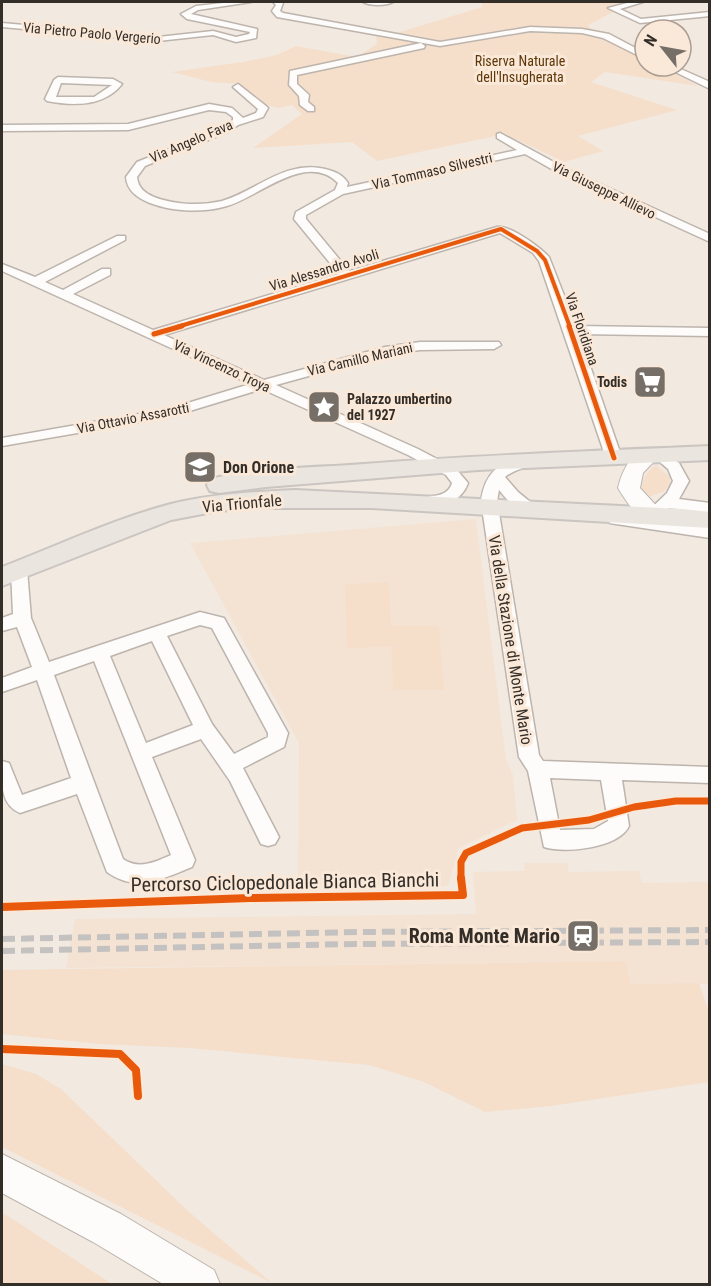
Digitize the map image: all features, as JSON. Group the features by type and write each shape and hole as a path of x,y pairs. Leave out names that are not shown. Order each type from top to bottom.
{"main road":[{"name":"Via Trionfale","path":"8,568 136,505 187,490 266,479 442,466 710,453"},
{"name":"Via Trionfale","path":"8,568 157,516 190,508 249,500 287,498 428,502"},
{"path":"428,502 490,508 598,511 659,508 710,520"}],"street":[{"name":"Via Pietro Paolo Vergerio","path":"2,25 158,39 213,33 236,40 251,38 255,34 252,30 185,14 196,8 247,2"},
{"path":"277,2 280,5 276,12 280,15 431,43 451,44 530,29 579,30 602,35 633,50"},
{"path":"367,2 389,2"},
{"path":"639,2 612,8 639,21 710,14"},
{"path":"310,109 303,103 304,95 293,85 293,73 431,43"},
{"path":"693,78 710,86"},
{"path":"58,80 118,83 107,94 96,99 44,113 58,80"},
{"path":"236,123 260,115 263,108 238,87"},
{"name":"Via Angelo Fava","path":"2,128 44,113 133,126 209,107 233,112 239,119 236,123 141,164 133,172 133,185 144,196 162,203 203,206 225,203 286,174 310,169 325,172 340,179 343,183 340,192"},
{"name":"Via Giuseppe Allievo","path":"501,136 525,151 640,208 710,239"},
{"name":"Via Tommaso Silvestri","path":"340,192 525,151"},
{"path":"340,192 308,208 299,218 347,276"},
{"name":"Via Alessandro Avoli","path":"154,334 501,229"},
{"name":"Via Floridiana","path":"501,229 543,257 571,330 614,458"},
{"path":"35,282 121,238"},
{"name":"Via Vincenzo Troya","path":"2,267 442,466"},
{"path":"63,295 106,272"},
{"path":"571,330 710,333"},
{"name":"Via Camillo Mariani","path":"263,385 325,366 404,347 494,345"},
{"name":"Via Ottavio Assarotti","path":"2,442 153,417 263,385"},
{"path":"659,508 677,490 681,481 674,466 654,456 633,471 629,488 638,502 659,508 710,508"},
{"name":"Via Trionfale","path":"496,476 510,466 525,461"},
{"name":"Via Trionfale","path":"428,502 452,496 460,487 455,474 442,466"},
{"path":"490,508 490,492 496,476"},
{"path":"496,476 512,496 531,509"},
{"name":"Via della Stazione di Monte Mario","path":"490,508 529,757 538,769 551,840 597,838 619,826 610,772"},
{"path":"598,511 623,522 710,533"},
{"path":"8,568 22,618 115,865 122,872 138,877 184,860 99,652"},
{"path":"2,625 22,618"},
{"path":"2,685 200,618 218,623 278,733 277,741 230,765"},
{"path":"157,633 205,729 237,775 268,837"},
{"path":"141,753 205,729"},
{"path":"2,769 12,799 20,804 83,783"},
{"path":"538,769 710,775"},
{"path":"2,1173 107,1228 200,1284"}],"shaded area":[{"path":"476,519 506,760 513,775 517,820 459,848 448,886 298,885 299,743 190,543"},
{"path":"524,863 567,863 569,872 639,871 642,883 709,882 709,984 631,984 626,961 66,968 75,919 476,914 473,872 525,871"}],"green space":[{"name":"Riserva Naturale dell'Insugherata","path":"481,2 631,2 612,5 613,12 588,25 633,51 633,76 605,72 591,82 677,110 578,136 603,151 564,162 505,134 377,161 352,142 253,148 302,114 292,105 279,108 267,105 240,84 211,82 172,72 277,55 296,46 357,57 377,44 376,35 389,31 397,33 482,7"},
{"name":"Riserva Naturale dell'Insugherata","path":"645,78 683,78 698,86"},
{"path":"656,465 670,477 670,484 663,492 645,498 641,495 643,482 646,474"},
{"path":"389,582 391,626 439,626 444,690 393,690 391,646 347,649 345,584"},
{"path":"626,961 631,984 699,983 709,1012 709,1082 551,1106 485,1112 424,1082 369,1065 2,1034 2,970"},
{"path":"2,1064 36,1074 61,1089 188,1211 272,1283 2,1147"},
{"path":"2,1213 8,1216 112,1284 2,1284"}],"railway":[{"path":"2,939 358,932 710,930"},
{"path":"2,951 356,944 710,942"}],"cycle path":[{"path":"154,334 501,229 537,251 545,260 614,458"},
{"name":"Percorso Ciclopedonale Bianca Bianchi","path":"2,907 250,898 463,895 460,868 466,853 522,828 589,820 634,807 676,801 710,801"},
{"path":"2,1049 120,1054 136,1070 138,1096"}],"place":[{"name":"Todis","path":"650,382"},
{"name":"Palazzo umbertino del 1927","path":"324,407"},
{"name":"Don Orione","path":"200,467"},
{"name":"Roma Monte Mario","path":"583,936"}]}
